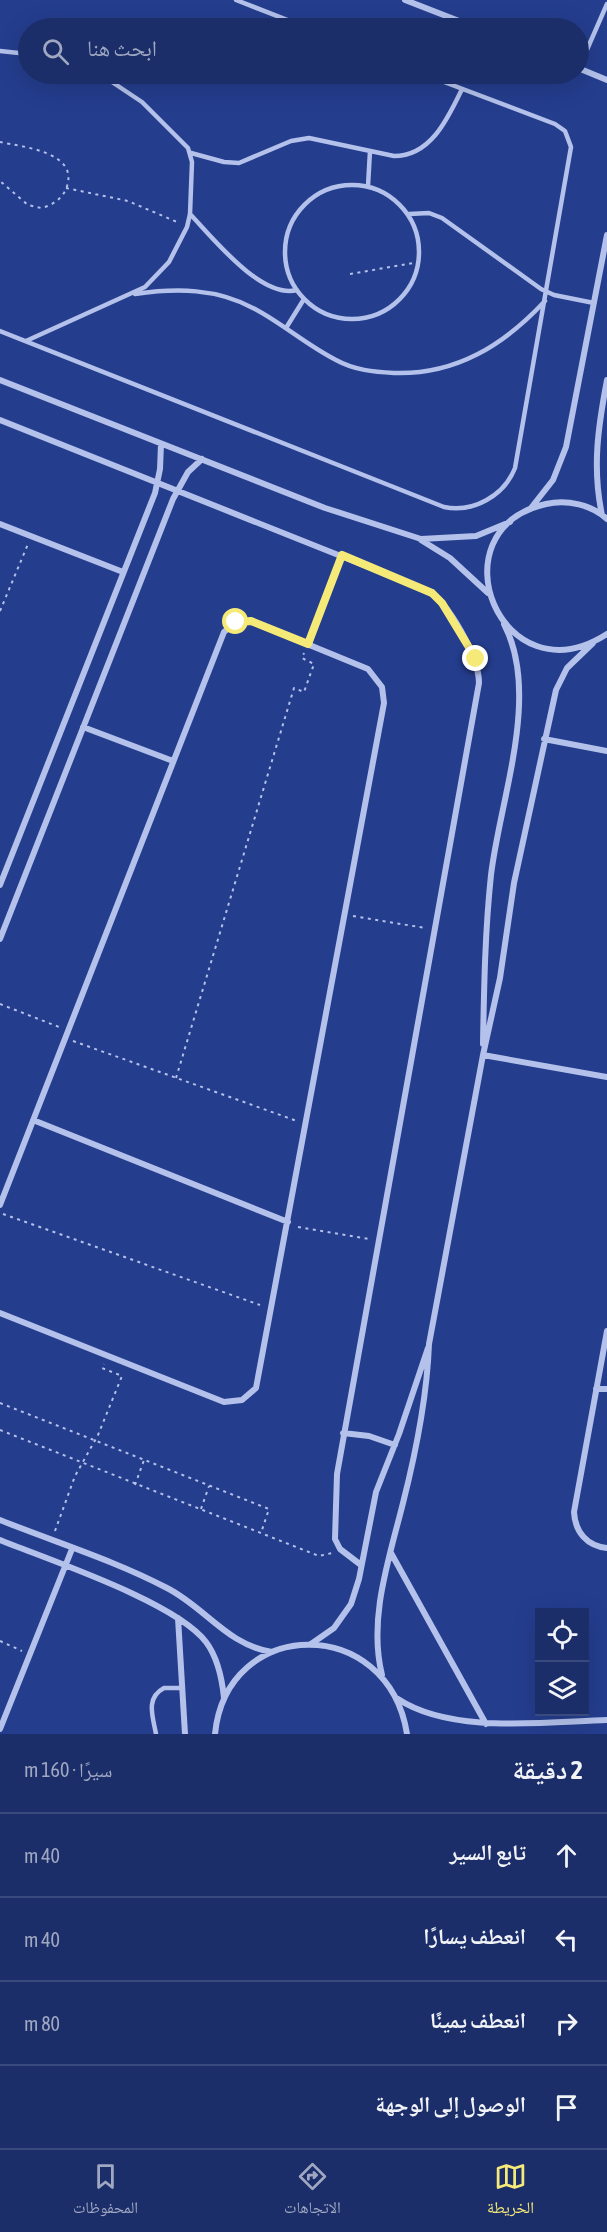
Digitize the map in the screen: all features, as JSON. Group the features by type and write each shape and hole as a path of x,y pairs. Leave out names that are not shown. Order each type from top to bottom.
{"street":[{"path":"405,0 451,18"},
{"path":"589,72 607,80"},
{"path":"421,539 476,536 510,522 531,508 553,480 567,447 607,235"},
{"path":"0,380 357,520 421,539 450,558 488,593 504,624 518,660 520,699 489,891 483,1055"},
{"path":"605,517 596,481 596,446 607,380"},
{"path":"0,420 426,590 438,597 478,666 479,683 344,1433 334,1513 335,1539 340,1549 361,1565"},
{"path":"0,885 2,874 158,482 161,444"},
{"path":"0,939 177,489 188,472 202,459"},
{"path":"531,508 549,503 568,503 586,507 605,517"},
{"path":"488,593 486,574 490,555 498,537 510,522"},
{"path":"0,524 123,572"},
{"path":"0,1205 221,639 230,626 251,621 368,669 379,680 384,695 258,1382 248,1397 236,1402 218,1400 0,1313"},
{"path":"504,624 518,637 536,646 555,650 574,649 593,643"},
{"path":"382,1675 377,1647 378,1618 417,1435 427,1377 429,1344 483,1055 495,1003 514,884 544,740 561,679 575,659 607,634"},
{"path":"83,727 173,761"},
{"path":"544,740 607,751"},
{"path":"483,1055 607,1077"},
{"path":"33,1120 287,1224"},
{"path":"607,1331 575,1519 584,1538 595,1545 607,1548"},
{"path":"0,1520 166,1587 194,1605 236,1640 260,1650 272,1652 311,1644 334,1628 344,1616 356,1590 370,1513 429,1344"},
{"path":"596,1389 607,1389"},
{"path":"344,1433 369,1436 395,1445"},
{"path":"0,1540 117,1588 178,1618 196,1631 213,1655 219,1669 224,1698"},
{"path":"0,1730 72,1549"},
{"path":"391,1553 486,1724"},
{"path":"178,1618 184,1734"},
{"path":"311,1644 350,1653 382,1675 398,1699 407,1734"},
{"path":"215,1734 224,1698 244,1671 272,1652"},
{"path":"398,1699 420,1713 458,1723 607,1720"}],"lane":[{"path":"236,0 282,18"},
{"path":"589,45 607,4"},
{"path":"0,51 18,53"},
{"path":"115,84 142,102 191,153 224,162 239,162 291,141 309,138 402,156 422,149 441,127 462,89"},
{"path":"0,331 444,507 460,509 484,501 503,488 512,475 571,159 570,141 565,131 555,124 449,84"},
{"path":"368,186 370,150"},
{"path":"26,341 135,294 154,280 169,262 190,214 191,153"},
{"path":"345,185 368,186 386,194 408,214 419,241 419,262 413,282 395,304 370,317 341,318 327,315 304,299 297,290 287,270 285,248 292,220 306,203 324,190 345,185"},
{"path":"408,214 429,213 442,218 547,292 594,303"},
{"path":"190,214 256,278 277,291 297,290"},
{"path":"135,294 189,290 216,294 256,309 347,365 372,372 416,372 454,365 488,350 517,329 546,300"},
{"path":"286,328 304,299"},
{"path":"156,1734 151,1709 153,1698 164,1688 181,1688"}],"path":[{"path":"0,142 57,158 67,169 66,188 57,201 46,207 36,208 28,205 0,181"},
{"path":"66,188 128,201 186,227"},
{"path":"351,274 419,262"},
{"path":"0,611 31,536"},
{"path":"176,1078 294,688 304,692 314,664 302,658 342,555"},
{"path":"345,915 435,930"},
{"path":"0,1004 68,1031"},
{"path":"65,1038 306,1124"},
{"path":"0,1214 272,1309"},
{"path":"287,1224 378,1240"},
{"path":"51,1541 82,1463 96,1441 122,1376 102,1368 107,1356"},
{"path":"0,1403 268,1509 261,1533"},
{"path":"0,1430 319,1556 340,1549"},
{"path":"135,1485 144,1460"},
{"path":"200,1510 209,1486"},
{"path":"0,1641 30,1654"}],"route":[{"path":"236,622 251,621 308,644 342,555 438,597 476,659"}]}
